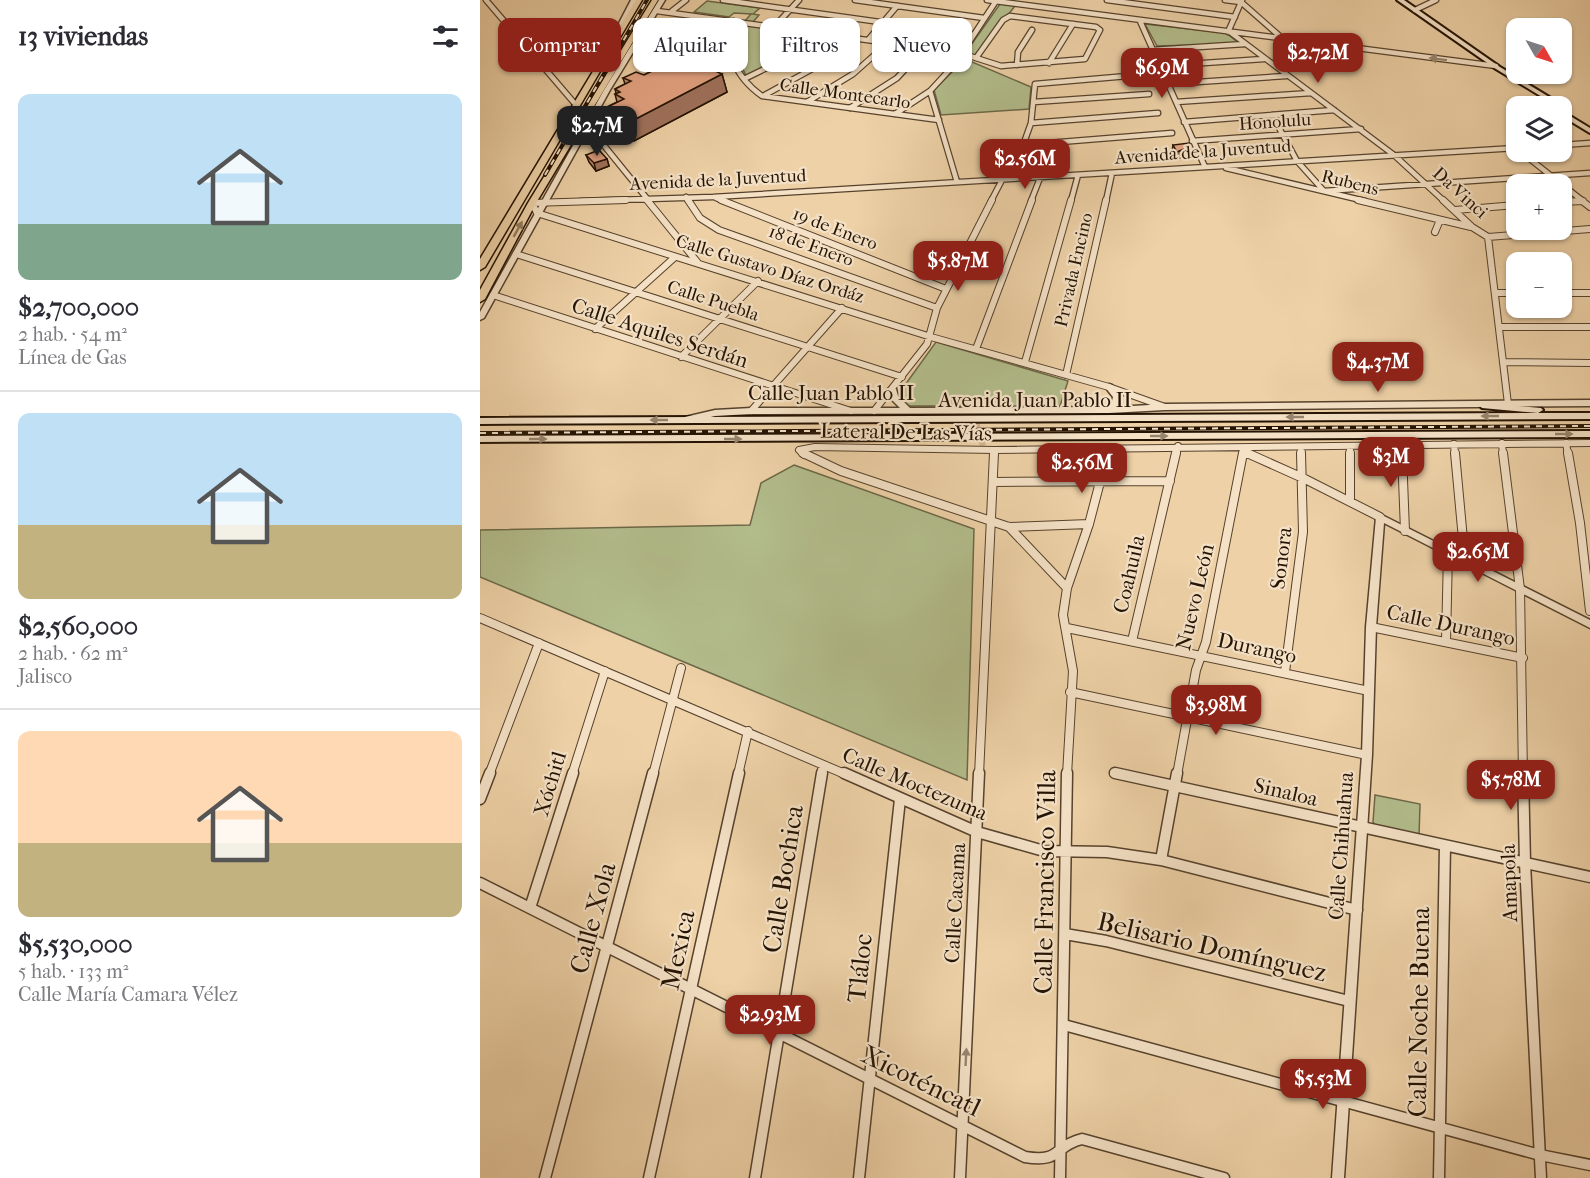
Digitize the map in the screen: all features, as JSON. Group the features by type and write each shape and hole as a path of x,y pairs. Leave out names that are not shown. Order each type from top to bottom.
{"main road":[{"path":"621,29 639,0"},
{"path":"648,18 655,0"},
{"path":"1391,0 1415,10 1544,96"},
{"path":"1399,2 1421,21 1535,96"},
{"path":"1421,21 1446,32"},
{"path":"480,299 532,203 633,43"},
{"path":"480,267 526,193 596,72"},
{"path":"1572,113 1590,124"},
{"path":"1572,119 1590,131"},
{"path":"497,268 516,254"},
{"path":"1485,406 1586,416"},
{"name":"Avenida Juan Pablo II","path":"480,421 1586,416"},
{"name":"Avenida Juan Pablo II","path":"480,439 1590,434"}],"street":[{"path":"486,0 576,105"},
{"path":"621,24 634,0"},
{"path":"650,18 662,0"},
{"path":"672,11 686,0"},
{"path":"723,0 872,20"},
{"path":"782,18 799,0"},
{"path":"855,0 984,18"},
{"path":"987,0 1496,66"},
{"path":"1107,0 1130,1 1235,16"},
{"path":"1226,0 1242,1 1284,40"},
{"path":"1415,10 1436,0"},
{"path":"973,35 996,1"},
{"path":"1122,18 1130,1"},
{"path":"1228,32 1242,1"},
{"path":"886,18 897,6"},
{"path":"657,10 715,18"},
{"path":"972,57 998,66 1087,58 1100,30 1010,16 1003,20 976,58"},
{"path":"1140,21 1205,167"},
{"path":"1049,63 1073,24"},
{"path":"1017,64 1018,52 1032,30"},
{"name":"Da Vinci","path":"1228,32 1394,155 1427,183 1472,228 1488,237 1508,404"},
{"path":"868,39 872,34"},
{"path":"860,38 872,40"},
{"path":"1152,50 1245,44"},
{"path":"480,318 633,45"},
{"path":"807,102 853,74 872,58"},
{"path":"1160,66 1264,59"},
{"path":"744,79 760,71"},
{"name":"Calle Montecarlo","path":"740,72 751,88 762,96 939,120"},
{"path":"762,96 808,72"},
{"path":"850,108 903,72"},
{"path":"895,114 930,91 946,72"},
{"path":"1011,179 1031,123 1036,83 1139,75"},
{"path":"1168,84 1286,76"},
{"path":"930,91 957,182"},
{"path":"1176,102 1311,93"},
{"path":"1034,102 1149,94"},
{"path":"1184,122 1334,110"},
{"path":"1031,123 1158,113"},
{"path":"1272,115 1297,161 1324,191 1506,178"},
{"path":"589,127 698,264"},
{"name":"Honolulu","path":"1192,141 1361,129"},
{"path":"1023,145 1172,133"},
{"path":"1572,144 1590,143"},
{"name":"Avenida de la Juventud","path":"532,203 713,197 1506,149"},
{"path":"1535,162 1552,174"},
{"name":"Rubens","path":"1221,166 1257,177 1324,191 1472,228"},
{"name":"Privada Encino","path":"1066,375 1112,173"},
{"path":"1572,174 1590,173"},
{"path":"1024,362 1078,175"},
{"path":"976,349 1040,178"},
{"path":"874,411 931,337 937,308 1002,180"},
{"path":"1572,191 1590,207"},
{"name":"18 de Enero","path":"686,197 700,218 713,227 937,308"},
{"name":"19 de Enero","path":"713,197 946,289"},
{"path":"1572,202 1583,201"},
{"path":"532,203 537,213"},
{"path":"1455,210 1506,206"},
{"name":"Calle Gustavo Díaz Ordáz","path":"537,213 931,337 1109,387 1165,407"},
{"path":"1435,232 1440,220"},
{"path":"1488,237 1590,229"},
{"name":"Calle Puebla","path":"516,254 902,377"},
{"path":"595,329 675,257"},
{"path":"681,357 758,281"},
{"path":"1496,293 1506,293"},
{"path":"1572,293 1590,293"},
{"name":"Calle Aquiles Serdán","path":"493,295 852,411"},
{"path":"751,411 842,308"},
{"path":"1500,327 1590,327"},
{"path":"1503,362 1590,363"},
{"path":"1109,387 1118,397 1114,406 1109,410"},
{"path":"892,389 894,397 908,411"},
{"name":"Calle Juan Pablo II","path":"686,420 715,413 751,411 973,412 1165,407 1485,406 1590,403"},
{"name":"Amapola","path":"1502,443 1520,589 1525,863 1541,1178"},
{"path":"1566,443 1580,523 1590,611"},
{"name":"Lateral De Las Vías","path":"989,519 841,471 807,457 799,450 815,447 983,448 994,450 1178,446 1244,450 1402,444 1590,443"},
{"path":"1402,444 1405,531"},
{"path":"1454,444 1465,561"},
{"name":"Coahuila","path":"1132,641 1178,446"},
{"path":"1350,447 1350,501"},
{"name":"Sonora","path":"1285,672 1302,532 1305,479 1301,448"},
{"name":"Calle Cacama","path":"960,1178 994,450"},
{"path":"1244,450 1350,501 1590,624"},
{"name":"Nuevo León","path":"1161,860 1187,717 1206,642 1244,450"},
{"path":"993,482 1170,481"},
{"name":"Calle Francisco Villa","path":"1060,1178 1064,1025 1064,850 1070,692 1073,671 1063,615 1067,588 1089,524 1100,482"},
{"name":"Calle Chihuahua","path":"1338,1178 1367,755 1371,627 1380,517"},
{"path":"989,519 1010,527 1089,524"},
{"path":"1580,523 1590,527"},
{"path":"1010,527 1067,588"},
{"path":"1446,641 1448,553"},
{"name":"Calle Moctezuma","path":"480,618 748,731 977,832 1037,849 1107,852 1161,860 1357,910"},
{"name":"Calle Durango","path":"1371,627 1523,658"},
{"name":"Durango","path":"1066,628 1370,691"},
{"path":"480,800 539,643"},
{"name":"Calle Xola","path":"545,1178 681,668"},
{"name":"Xóchitl","path":"530,908 605,671"},
{"path":"1070,692 1367,755"},
{"name":"Mexica","path":"649,1178 748,731"},
{"name":"Calle Bochica","path":"755,1178 823,765"},
{"name":"Sinaloa","path":"1114,773 1590,877"},
{"name":"Tláloc","path":"859,1178 900,799"},
{"name":"Calle Noche Buena","path":"1439,1178 1445,846"},
{"name":"Xicoténcatl","path":"480,883 1025,1157 1039,1161 1050,1160 1073,1140 1082,1139 1224,1178"},
{"name":"Belisario Domínguez","path":"1065,934 1106,941 1349,1001"},
{"path":"1064,1025 1540,1155 1590,1165"}],"green space":[{"path":"707,1 760,8 753,14 759,15 753,22 748,21 751,14 734,13 729,17 694,12"},
{"path":"1000,4 1015,6 975,56 972,55 972,44"},
{"path":"1145,24 1226,33 1240,44 1157,46"},
{"path":"748,25 760,27 760,70 747,77 744,72 748,72"},
{"path":"972,62 1031,87 1029,109 941,115 934,90 952,72 972,72"},
{"path":"936,342 1068,381 1060,406 907,406 897,396"},
{"path":"794,465 974,529 967,780 480,577 480,530 750,525 761,483"},
{"path":"1375,795 1420,804 1419,837 1377,828 1373,822"}],"building":[{"path":"636,72 644,75 650,72 718,72 722,74 628,123 614,116 606,120 593,114 624,99 615,94 620,92 615,89 631,81 623,78"},
{"path":"1189,143 1189,147 1177,152 1173,145"},
{"path":"599,150 607,159 594,163 586,155"}],"tunnel":[{"path":"974,414 983,446"}],"railway":[{"path":"545,175 647,0"},
{"path":"480,433 1590,426"}]}
